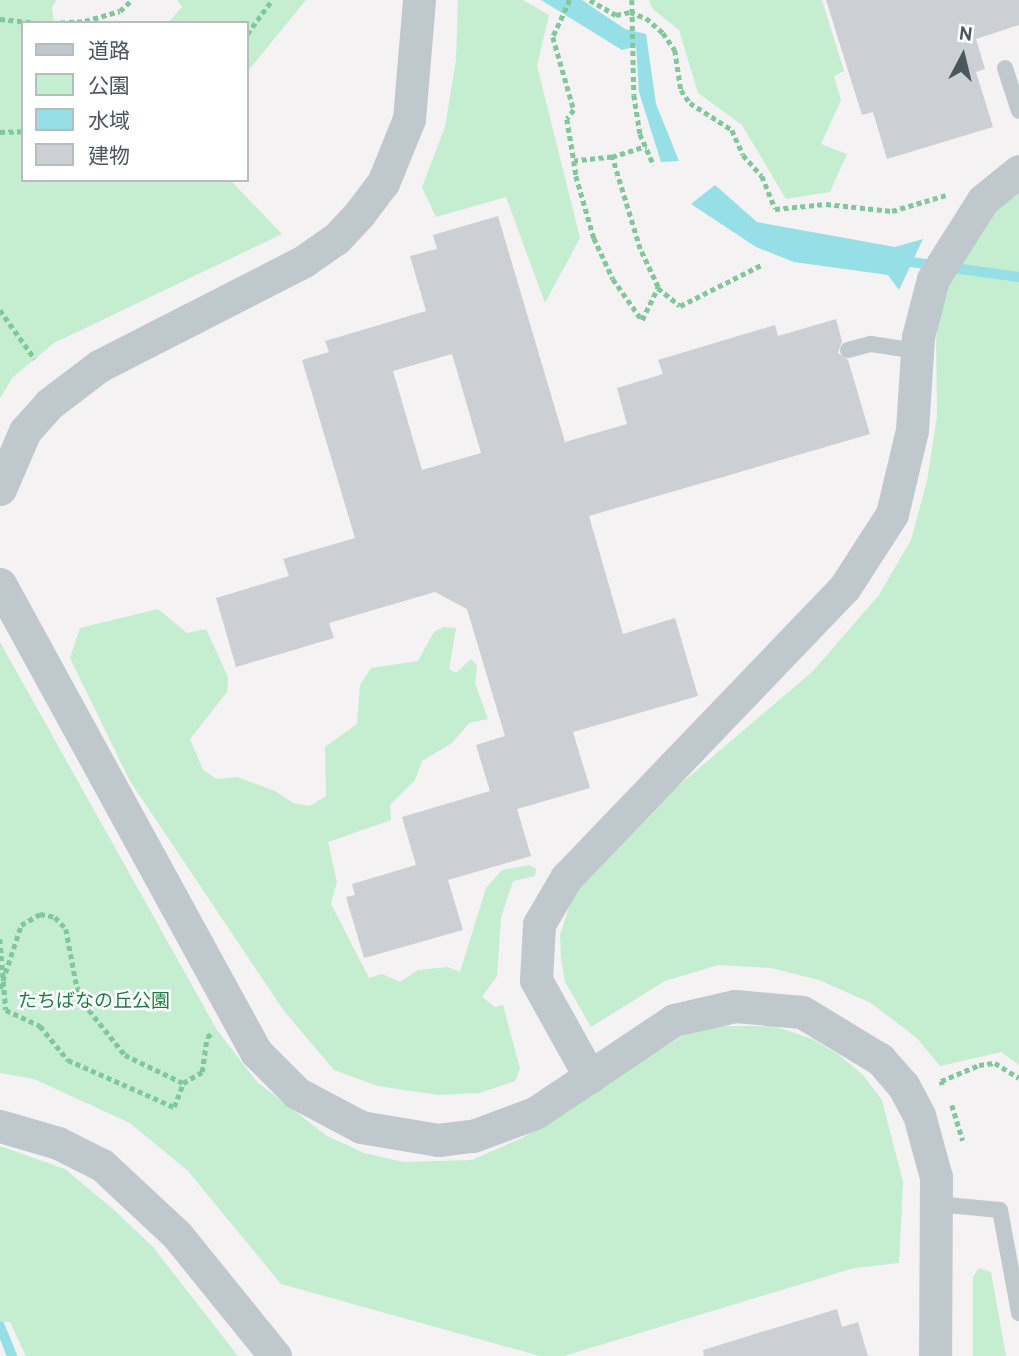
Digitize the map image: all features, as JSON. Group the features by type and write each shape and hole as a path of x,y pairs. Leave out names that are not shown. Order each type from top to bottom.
{"street":[{"path":"0,489 25,431 49,404 99,366 304,261 336,239 360,213 383,183 409,120 419,0"},
{"path":"590,1077 537,980 539,923 566,878 845,587 891,514 912,430 917,351 938,269 983,200 1019,171"},
{"path":"0,584 256,1052 297,1093 361,1127 438,1140 507,1127 590,1077 647,1035 702,1012 734,1006 802,1012 880,1059 903,1085 930,1146 936,1204 935,1356"},
{"path":"0,1126 58,1143 112,1174 177,1234 275,1356"}],"lane":[{"path":"1005,68 1019,111"},
{"path":"848,350 871,344 917,351"},
{"path":"936,1204 1000,1210 1019,1313"}],"path":[{"path":"85,21 120,11 132,0"},
{"path":"248,33 272,0"},
{"path":"570,0 553,37 574,110 567,119 573,161 594,238 613,279 642,320 658,287"},
{"path":"590,0 616,15 630,12 663,33 675,50 681,90 690,103 732,130 743,155 762,176 775,209 826,204 892,211 953,192"},
{"path":"632,0 630,12 634,96 646,146 654,165"},
{"path":"0,19 21,21"},
{"path":"0,132 21,131"},
{"path":"573,161 612,157 646,146"},
{"path":"612,157 640,249 658,287 680,306 763,264"},
{"path":"0,310 35,359"},
{"path":"1,988 21,925 40,914 55,917 66,929 77,987 89,1010 125,1055 183,1083"},
{"path":"0,939 1,988 6,1010 40,1026 68,1060 174,1107 183,1083 202,1072 206,1037 217,1030"},
{"path":"941,1082 995,1063 1019,1078"}],"green space":[{"path":"0,0 56,0 52,8 54,21 21,21 21,182 232,182 282,234 54,343 13,377 0,398"},
{"path":"177,0 306,0 248,71 248,21 170,21 182,7"},
{"path":"458,0 523,0 549,15 537,66 580,238 545,303 506,197 436,217 422,187 445,127 456,60"},
{"path":"649,0 822,0 844,71 834,76 841,100 821,144 847,154 830,192 786,199 742,125 698,93 679,30 653,9"},
{"path":"1019,191 1019,1065 1001,1052 940,1066 917,1038 871,1003 819,980 771,968 718,965 665,981 591,1027 565,982 561,958 560,935 572,898 584,878 637,821 812,672 879,595 911,540 927,481 937,416 936,340 944,289 990,216"},
{"path":"158,609 187,633 206,629 228,677 227,692 190,739 203,770 217,779 237,777 275,791 293,803 310,806 326,796 325,747 357,724 360,685 371,668 418,661 434,632 444,627 456,628 449,669 456,673 471,659 477,666 475,683 488,719 469,723 452,743 422,761 415,780 390,805 391,820 328,842 337,882 331,904 369,978 382,974 400,982 418,970 448,967 460,972 486,888 502,870 529,865 536,869 535,876 513,881 501,918 497,976 482,997 495,1007 503,1005 520,1069 515,1081 479,1093 438,1095 378,1086 334,1070 284,1011 130,781 70,658 80,628"},
{"name":"たちばなの丘公園","path":"0,642 217,1030 257,1082 327,1136 364,1153 404,1162 472,1160 524,1137 687,1033 718,1026 774,1026 812,1039 839,1055 863,1075 882,1100 903,1182 899,1263 854,1268 564,1356 540,1356 281,1284 188,1171 130,1123 34,1079 0,1073"},
{"path":"0,1146 65,1169 113,1209 153,1247 238,1356 26,1356 10,1322 0,1322"},
{"path":"979,1268 991,1272 1006,1356 973,1356 973,1277"}],"water":[{"path":"541,0 582,0 625,29 646,34 656,104 679,161 661,162 639,92 636,46 622,50"},
{"path":"715,185 757,222 895,247 923,239 899,290 888,275 794,262 756,247 691,204"}],"building":[{"path":"826,0 1019,0 1019,25 976,39 985,69 976,72 993,127 887,159 873,112 862,115"},
{"path":"498,216 565,442 627,424 617,388 663,374 658,360 775,325 778,336 836,319 842,341 838,353 848,360 870,434 589,516 623,634 675,618 698,696 573,732 590,788 517,809 531,856 448,880 463,930 364,958 346,897 355,895 352,884 416,865 402,817 490,791 476,745 505,736 467,609 435,592 329,623 334,638 236,667 216,598 289,576 283,559 355,538 302,360 329,352 325,341 426,311 410,256 437,249 433,235","holes":["452,354 481,453 422,470 393,371"]},
{"path":"837,1309 842,1327 858,1322 868,1356 704,1356 703,1350"}],"waterway":[{"path":"911,262 1019,277"},
{"path":"0,1326 12,1356"}]}
